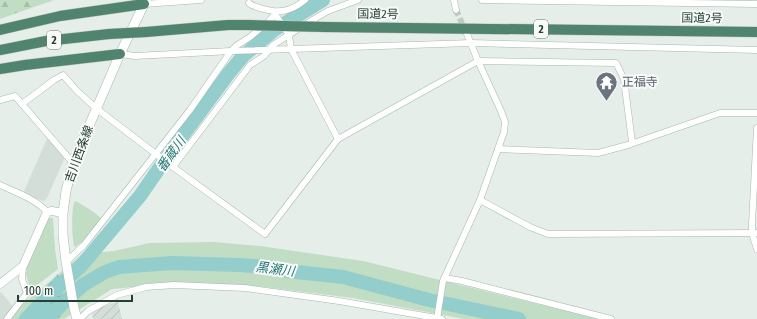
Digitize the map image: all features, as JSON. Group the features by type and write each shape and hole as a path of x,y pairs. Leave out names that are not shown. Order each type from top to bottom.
{"highway":[{"path":"0,30 60,16 145,2"},
{"name":"国道2号","path":"0,50 46,41 109,34 228,25 757,32"},
{"path":"0,69 120,54"}],"main road":[{"name":"吉川西条線","path":"79,319 74,308 62,234 66,191 73,163 120,54 145,2"}],"street":[{"path":"145,2 201,0"},
{"path":"66,263 84,245 156,154 236,46 250,37 276,14 299,5 305,0"},
{"path":"173,167 250,65 264,56 273,45 289,34 328,12 358,0"},
{"path":"454,0 456,10"},
{"path":"482,0 757,4"},
{"path":"248,3 276,14 289,34 291,50 338,139"},
{"path":"79,319 88,311 117,295 146,288 174,286 244,288 339,300 438,318 444,280 480,200 504,132 505,122 501,111 467,34"},
{"path":"120,54 136,56 232,51 471,43 757,50"},
{"path":"22,104 54,80 64,75 77,91 97,109 265,234 338,139 478,61 616,63 624,79 632,142"},
{"path":"0,100 15,96 73,163"},
{"path":"498,149 598,153 628,145 632,142 720,113 757,113"},
{"path":"757,128 752,224 757,249"},
{"path":"0,185 22,195 42,207 47,212"},
{"path":"480,200 530,227 548,234 755,233"},
{"path":"47,212 52,211 63,213"},
{"path":"6,319 26,293 22,278 23,266 47,212"},
{"path":"0,284 23,266"},
{"path":"444,280 477,285 611,319"}],"shaded area":[{"path":"50,138 66,155 46,200 43,201 25,194 24,191 47,139"},
{"path":"1,292 14,308 4,319 0,319"},
{"path":"118,302 122,319 93,319 92,313 106,305"}],"green space":[{"path":"0,0 54,0 0,19"},
{"path":"76,201 101,218 82,242 74,247 72,219 74,202"},
{"path":"53,218 58,269 32,289 30,288 26,274 27,266 47,219"},
{"path":"214,242 260,246 363,261 599,319 464,319 353,298 256,286 181,283 112,289 64,319 10,319 17,309 82,254 114,251 150,243"}],"water":[{"path":"58,274 66,310 58,319 18,319"}],"waterway":[{"name":"番蔵川","path":"26,319 48,296 81,266 140,196 169,154 243,56 274,30 323,0"},
{"name":"黒瀬川","path":"42,319 54,311 83,285 105,272 119,267 172,263 269,267 287,271 343,277 429,300 519,319"}],"tunnel":[{"path":"456,10 465,30"}],"place":[{"name":"正福寺","path":"607,102"}]}
